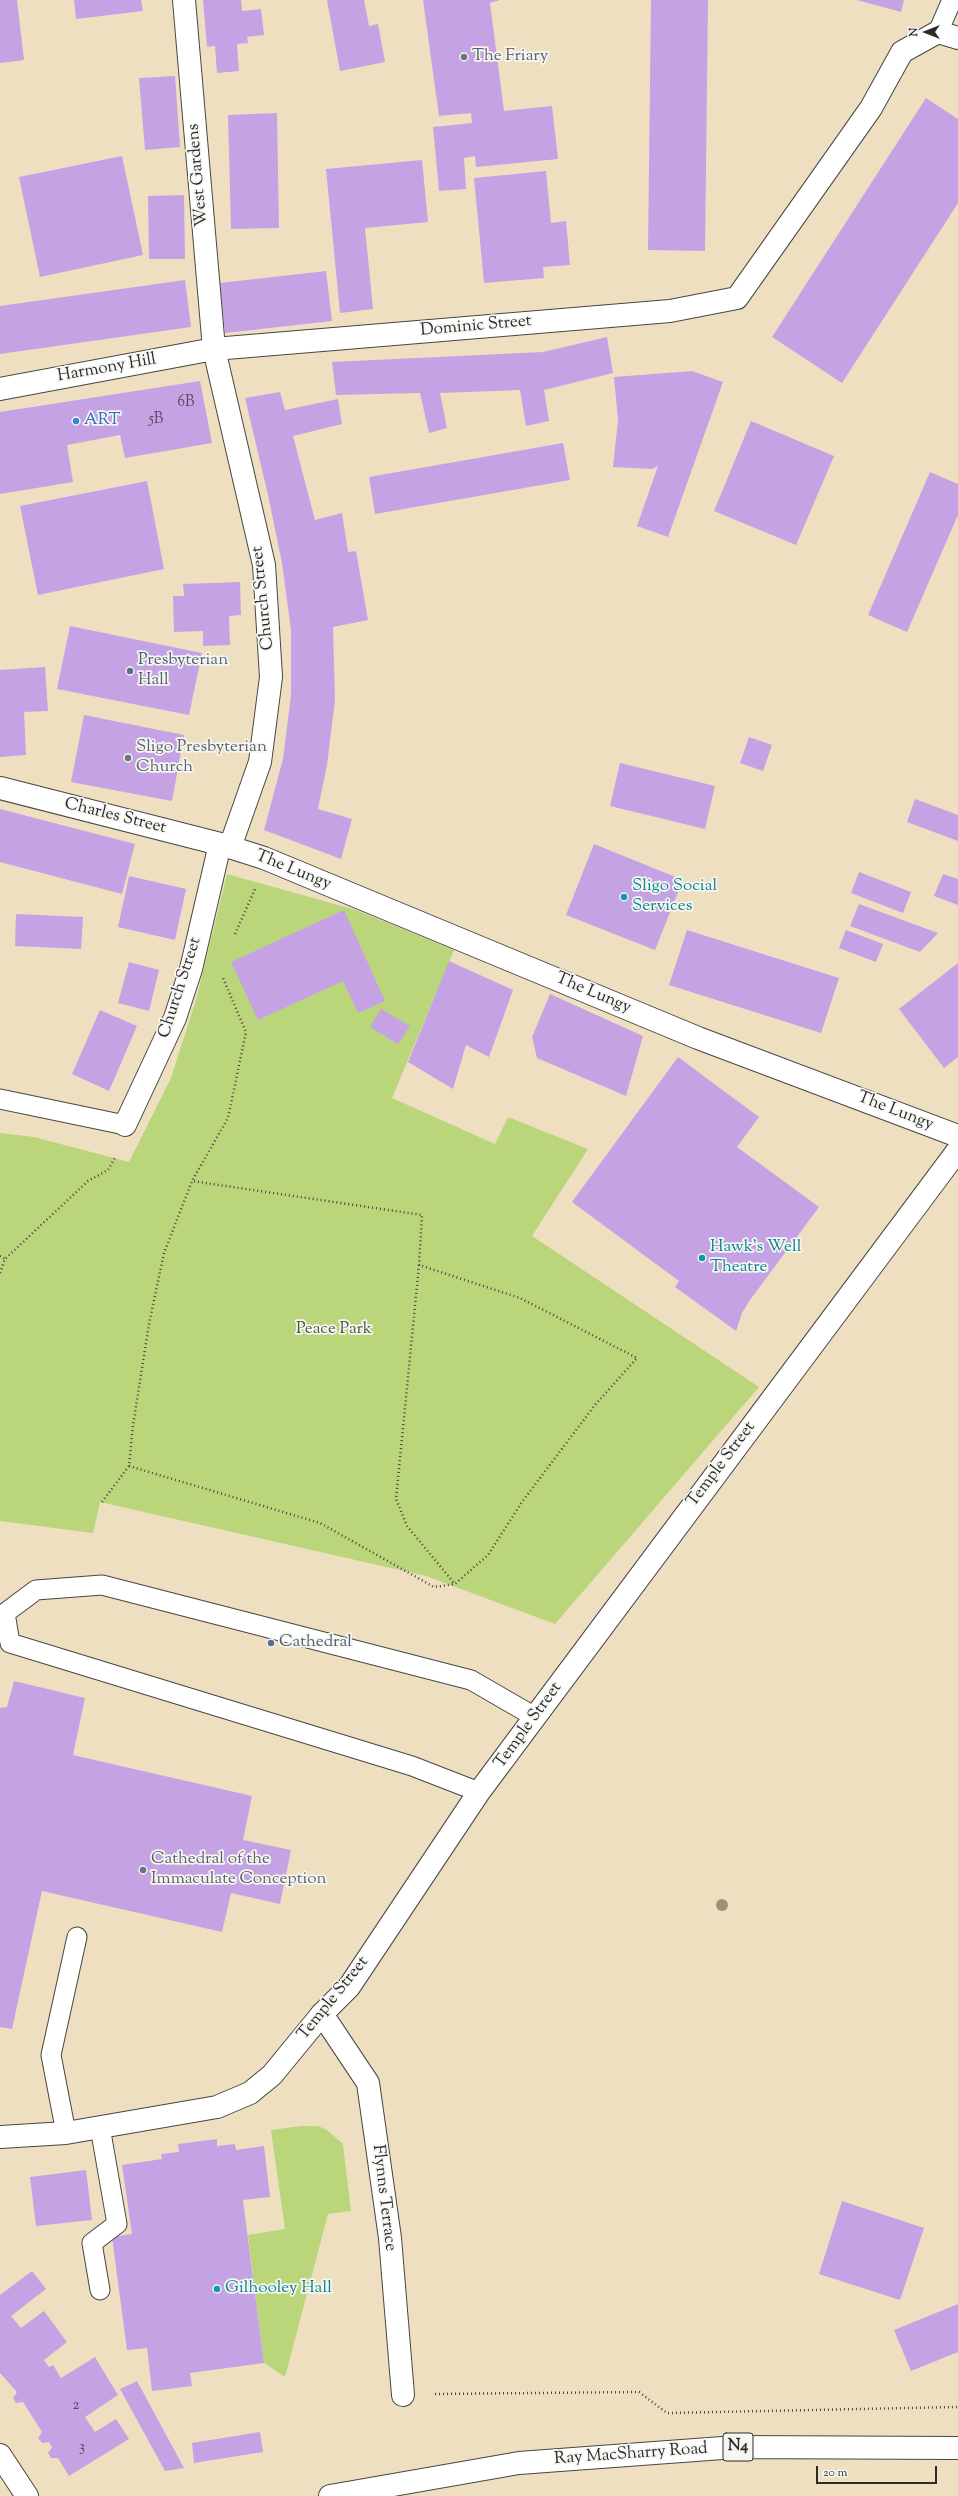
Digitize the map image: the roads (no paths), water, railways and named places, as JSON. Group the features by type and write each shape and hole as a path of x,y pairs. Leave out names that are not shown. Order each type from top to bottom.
{"main road":[{"name":"West Gardens","path":"184,0 214,349"},
{"name":"Dominic Street","path":"214,349 670,311 737,298 871,108 902,52 948,35"},
{"name":"Harmony Hill","path":"0,389 214,349"},
{"name":"Church Street","path":"125,1125 175,1018 191,968 225,846 260,762 271,677 264,565 214,349"},
{"name":"Charles Street","path":"0,788 225,846"},
{"name":"The Lungy","path":"225,846 264,858 698,1038 958,1136"},
{"name":"Temple Street","path":"0,2137 66,2133 217,2107 250,2093 272,2075 322,2014 349,1987 479,1792 958,1150"},
{"name":"Flynns Terrace","path":"322,2014 368,2083 390,2238 403,2395"},
{"name":"Ray MacSharry Road","path":"330,2496 519,2463 736,2447 958,2448"},
{"path":"0,2455 28,2496"}],"lane":[{"path":"948,35 952,0"},
{"path":"0,1098 125,1125"},
{"path":"479,1792 412,1766 5,1644 5,1613 36,1590 102,1585 471,1680 536,1717"},
{"path":"66,2133 50,2055 77,1937"},
{"path":"100,2127 117,2224 92,2243 100,2290"}],"place":[{"name":"The Friary","path":"464,57"},
{"name":"ART","path":"76,421"},
{"name":"Presbyterian Hall","path":"130,671"},
{"name":"Sligo Presbyterian Church","path":"128,758"},
{"name":"Sligo Social Services","path":"624,897"},
{"name":"Hawk's Well Theatre","path":"702,1258"},
{"name":"Cathedral","path":"271,1643"},
{"name":"Cathedral of the Immaculate Conception","path":"143,1870"},
{"name":"Gilhooley Hall","path":"217,2289"}],"park label":[{"name":"Peace Park","path":"334,1330"}]}
